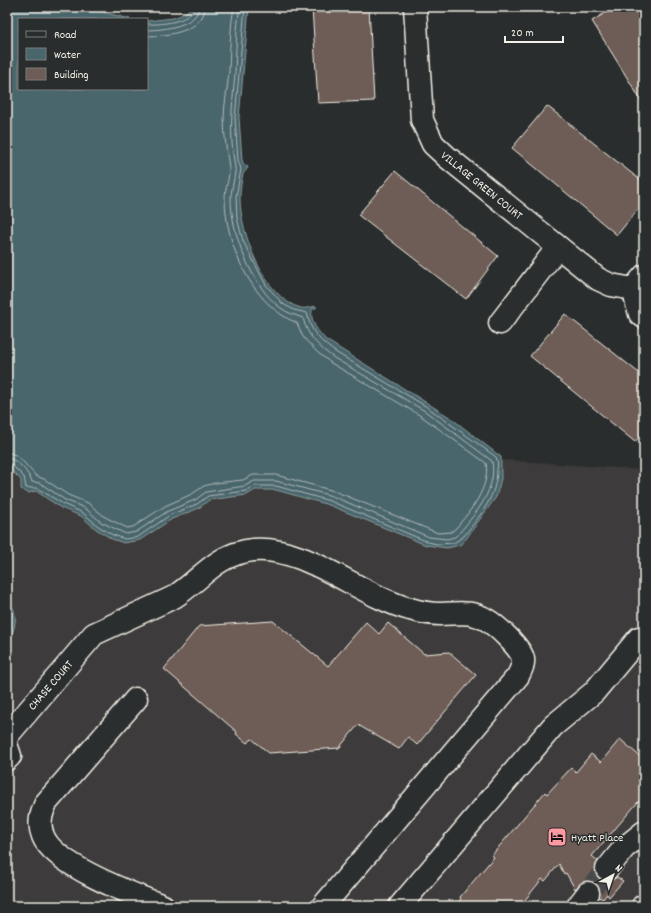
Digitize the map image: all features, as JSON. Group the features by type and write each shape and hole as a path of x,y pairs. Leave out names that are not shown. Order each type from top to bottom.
{"street":[{"name":"VILLAGE GREEN COURT","path":"415,7 422,120 434,144 447,157 598,279 611,285 639,282"},
{"path":"500,323 558,247"},
{"path":"639,282 640,314 644,317"},
{"name":"CHASE COURT","path":"7,736 94,634 174,597 184,591 210,566 221,560 243,552 265,550 302,559 382,598 409,609 439,614 463,612 479,615 494,624 516,647 521,654 523,666 513,683 323,906"},
{"path":"400,906 553,726 594,692 639,638 644,643"},
{"path":"136,699 46,803 40,821 41,829 45,840 54,852 71,864 112,885 162,906"},
{"path":"7,747 10,756 7,759"},
{"path":"608,869 624,848 644,832"}],"shaded area":[{"path":"502,460 644,470 644,906 16,906 7,900 7,466 21,480 21,486 35,491 61,508 81,516 96,529 151,533 172,519 199,508 209,500 250,493 255,490 276,490 329,505 357,517 460,545 473,531 496,497 501,479"}],"water":[{"path":"7,7 95,7 103,12 126,18 18,18 18,90 148,90 148,21 173,18 184,14 192,7 249,7 239,118 242,160 244,165 248,167 243,174 240,199 244,228 265,278 276,292 288,302 301,308 316,306 316,308 312,309 313,323 326,340 451,418 501,457 501,479 496,497 466,539 460,545 447,548 426,545 329,505 276,490 255,490 247,495 209,500 199,508 172,519 140,540 124,543 112,539 96,529 81,516 61,508 36,491 28,493 21,489 21,480 7,466"},
{"path":"7,599 11,604 15,615 15,626 7,642"}],"building":[{"path":"312,7 369,7 374,101 318,103"},
{"path":"615,7 644,7 644,105 592,21"},
{"path":"547,106 644,183 644,202 617,235 512,148"},
{"path":"395,171 498,256 466,299 358,215"},
{"path":"565,314 644,377 644,431 635,442 530,356"},
{"path":"273,621 328,666 366,622 379,634 388,623 424,654 449,652 476,675 417,745 408,737 399,749 358,725 339,748 269,753 252,739 247,743 236,734 237,732 164,669 199,626"},
{"name":"Hyatt Place","path":"620,739 644,760 644,795 592,856 598,861 595,867 596,874 599,878 605,881 612,880 617,877 623,881 609,897 607,894 603,899 599,897 599,888 596,883 590,881 583,882 575,889 559,864 545,881 542,879 520,906 455,906 461,899 460,897 494,857 492,855 545,792 547,794 571,768 576,772 591,754 601,762"}],"tunnel":[{"path":"588,893 607,869"}],"place":[{"name":"Hyatt Place","path":"557,837"}]}
